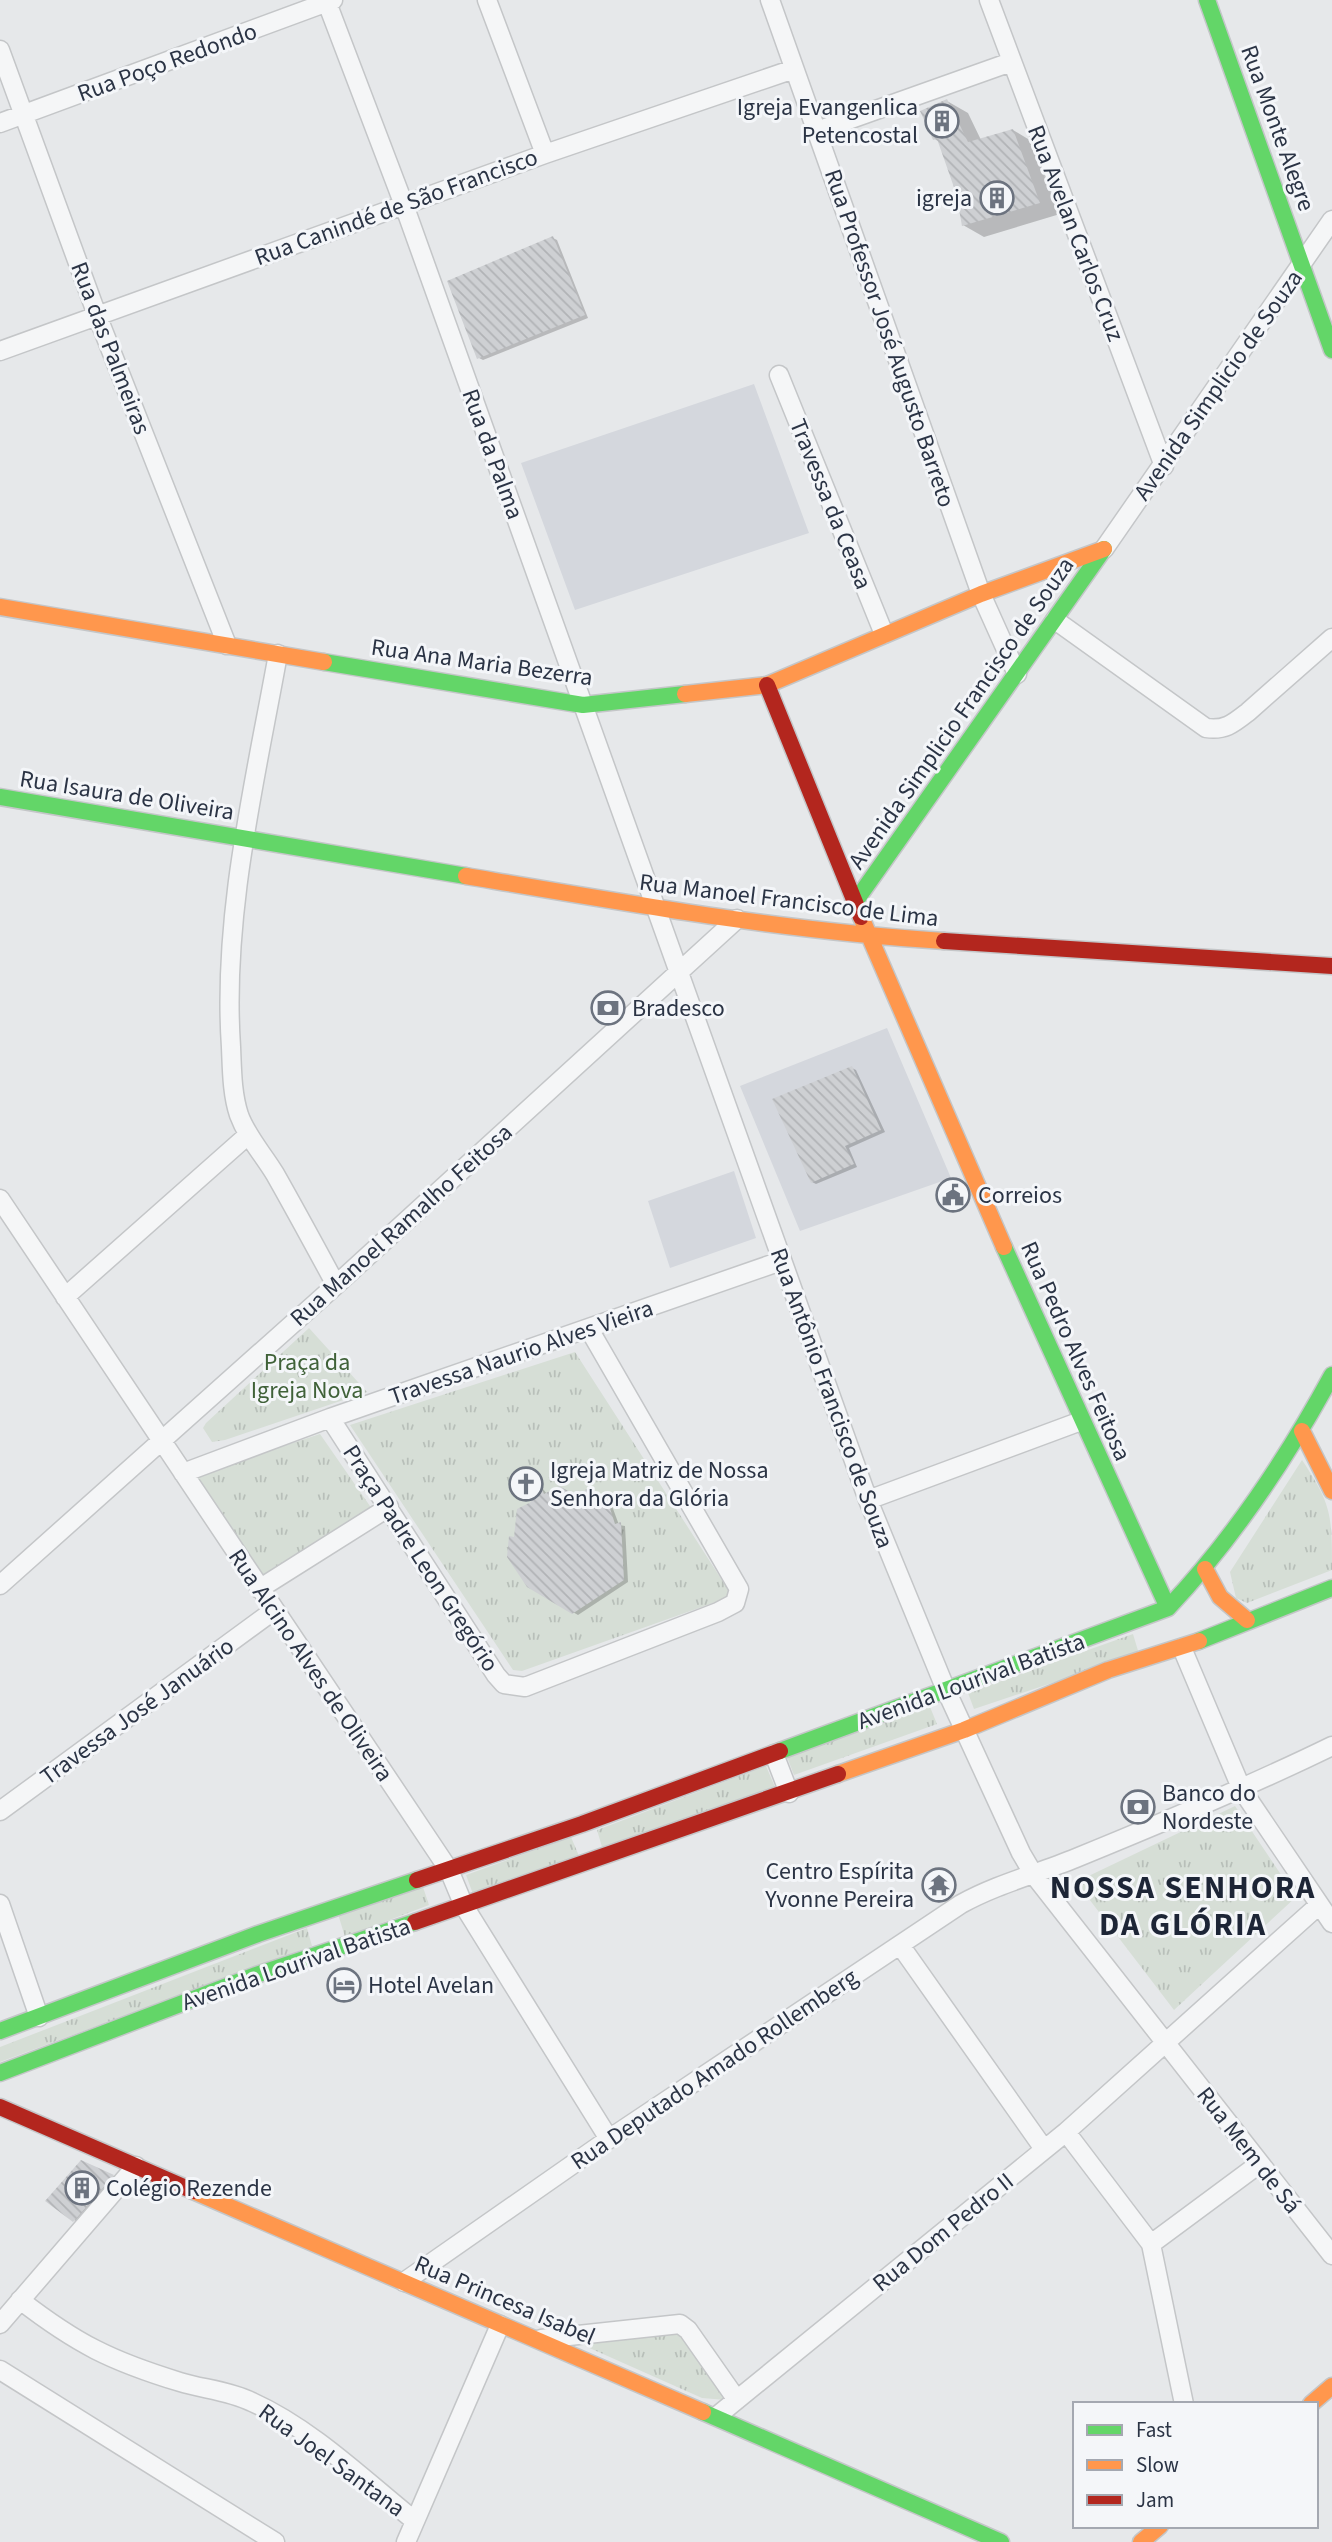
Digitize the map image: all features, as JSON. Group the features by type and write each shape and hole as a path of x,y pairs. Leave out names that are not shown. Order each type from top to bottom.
{"main road":[{"name":"Rua Monte Alegre","path":"1207,0 1332,349"},
{"name":"Rua Ana Maria Bezerra","path":"0,607 583,705 767,685 981,594 1104,549"},
{"name":"Avenida Simplicio Francisco de Souza","path":"855,902 1104,549"},
{"name":"Rua Pedro Alves Feitosa","path":"767,685 868,936 1081,1421 1168,1608"},
{"name":"Rua Isaura de Oliveira","path":"0,797 246,837"},
{"name":"Rua Manoel Francisco de Lima","path":"246,837 658,909 868,936 1332,966"},
{"path":"1168,1608 1205,1569 1302,1431 1332,1375"},
{"path":"1302,1431 1332,1491"},
{"path":"1205,1569 1220,1597 1247,1620"},
{"name":"Avenida Lourival Batista","path":"0,2031 258,1934 449,1870 588,1842 789,1793 964,1730 1108,1670 1182,1648 1332,1588"},
{"name":"Avenida Lourival Batista","path":"0,2073 256,1975 464,1906 588,1842 774,1754 1168,1608"},
{"name":"Rua Princesa Isabel","path":"0,2107 500,2325 717,2416 995,2540"},
{"path":"1313,2402 1332,2386"},
{"path":"1141,2542 1158,2528"}],"street":[{"path":"487,0 545,154"},
{"name":"Rua Professor José Augusto Barreto","path":"770,0 981,594 1017,674"},
{"name":"Rua Avelan Carlos Cruz","path":"989,0 1010,62 1164,466"},
{"name":"Rua Poço Redondo","path":"0,123 329,1"},
{"name":"Rua da Palma","path":"329,1 658,909"},
{"name":"Rua das Palmeiras","path":"0,50 97,315 227,645"},
{"path":"817,131 1010,62"},
{"name":"Rua Canindé de São Francisco","path":"0,351 545,154 794,69"},
{"name":"Avenida Simplicio de Souza","path":"1104,549 1332,220"},
{"name":"Travessa da Ceasa","path":"779,375 884,634"},
{"path":"1055,620 1206,727 1218,730 1234,723 1248,712 1332,638"},
{"path":"278,654 246,837 228,997 234,1095 248,1135 273,1172 336,1285"},
{"name":"Rua Antônio Francisco de Souza","path":"658,909 868,1500 946,1690 1034,1875"},
{"name":"Rua Manoel Ramalho Feitosa","path":"0,1585 336,1285 737,919"},
{"path":"65,1297 248,1135"},
{"name":"Rua Alcino Alves de Oliveira","path":"0,1199 273,1611 449,1870 464,1906 609,2139"},
{"name":"Travessa Naurio Alves Vieira","path":"183,1473 330,1418 781,1261"},
{"name":"Praça Padre Leon Gregório","path":"330,1418 496,1675 504,1684 525,1687 735,1603 738,1589 589,1329"},
{"path":"868,1500 1081,1421"},
{"path":"259,1589 389,1507"},
{"name":"Travessa José Januário","path":"0,1811 273,1611"},
{"path":"1182,1648 1242,1790 1332,1923"},
{"name":"Rua Deputado Amado Rollemberg","path":"404,2282 609,2139 985,1890 1034,1875 1242,1790 1332,1746"},
{"path":"774,1754 789,1793"},
{"name":"Rua Mem de Sá","path":"1034,1875 1332,2255"},
{"path":"0,1904 39,2017"},
{"name":"Rua Dom Pedro II","path":"717,2416 1066,2132 1319,1905"},
{"path":"900,1945 1044,2149"},
{"path":"1066,2132 1151,2244 1184,2402"},
{"path":"1151,2244 1259,2164"},
{"path":"0,2324 136,2166"},
{"name":"Rua Joel Santana","path":"20,2300 96,2352 162,2376 244,2398 270,2411 309,2437 415,2521"},
{"path":"538,2340 680,2324 688,2330 737,2400"},
{"path":"406,2542 500,2325"},
{"path":"0,2370 275,2542"}],"shaded area":[{"path":"754,384 809,533 575,610 521,463"},
{"path":"887,1028 951,1178 800,1231 740,1086"},
{"path":"734,1171 756,1238 670,1268 648,1201"}],"green space":[{"name":"Praça da Igreja Nova","path":"309,1328 367,1392 212,1442 203,1428 206,1423"},
{"path":"575,1352 729,1591 727,1598 522,1671 513,1670 350,1425"},
{"path":"320,1434 372,1509 264,1576 196,1475"},
{"path":"1302,1460 1319,1488 1328,1511 1332,1536 1332,1570 1247,1603 1236,1598 1230,1572"},
{"path":"1133,1634 1139,1654 974,1709 968,1693"},
{"path":"930,1707 937,1724 794,1775 787,1757"},
{"path":"766,1766 775,1787 602,1847 597,1830"},
{"path":"1235,1806 1296,1897 1174,2010 1076,1882"},
{"path":"571,1837 579,1856 473,1894 466,1875"},
{"path":"423,1887 429,1905 345,1937 338,1914"},
{"path":"307,1928 312,1946 0,2062 0,2047"},
{"path":"679,2332 726,2400 702,2398 585,2346 585,2340"}],"building":[{"path":"947,99 968,142 1013,129 1040,203 962,226 956,193 937,139 933,140 920,111"},
{"path":"553,236 585,315 477,359 447,281"},
{"path":"852,1066 881,1130 845,1146 854,1164 811,1183 772,1099"},
{"path":"539,1482 544,1494 559,1486 581,1498 586,1489 608,1502 615,1524 621,1522 624,1580 572,1614 527,1587 507,1557 509,1536 514,1537 517,1509 531,1502 524,1490"},
{"name":"Colégio Rezende","path":"81,2160 114,2175 73,2222 45,2201"}],"traffic: fast":[{"path":"1207,0 1332,350"},
{"path":"855,902 1104,549"},
{"path":"324,662 583,705 685,694"},
{"path":"0,797 466,876"},
{"path":"1004,1247 1168,1608"},
{"path":"780,1751 1168,1608 1215,1554 1258,1497 1297,1437 1332,1375"},
{"path":"1199,1641 1332,1588"},
{"path":"0,2031 258,1934 417,1880"},
{"path":"0,2073 256,1975 415,1922"},
{"path":"703,2412 1001,2542"}],"traffic: slow":[{"path":"685,694 767,685 981,594 1104,549"},
{"path":"0,607 324,662"},
{"path":"466,876 764,923 944,941"},
{"path":"861,917 1004,1247"},
{"path":"1302,1431 1332,1491"},
{"path":"1205,1569 1220,1597 1247,1620"},
{"path":"838,1774 964,1730 1108,1670 1199,1641"},
{"path":"193,2191 703,2412"},
{"path":"1313,2402 1332,2386"},
{"path":"1141,2542 1158,2528"}],"traffic: jam":[{"path":"767,685 861,917"},
{"path":"944,941 1332,966"},
{"path":"417,1880 582,1824 780,1751"},
{"path":"415,1922 838,1774"},
{"path":"0,2107 193,2191"}],"place":[{"name":"Igreja Evangenlica Petencostal","path":"942,121"},
{"name":"igreja","path":"997,198"},
{"name":"Bradesco","path":"608,1008"},
{"name":"Correios","path":"953,1195"},
{"name":"Igreja Matriz de Nossa Senhora da Glória","path":"526,1484"},
{"name":"Banco do Nordeste","path":"1138,1807"},
{"name":"Centro Espírita Yvonne Pereira","path":"939,1885"},
{"name":"Hotel Avelan","path":"344,1985"},
{"name":"Colégio Rezende","path":"82,2188"}],"district":[{"name":"NOSSA SENHORA DA GLÓRIA","path":"1183,1906"}]}
